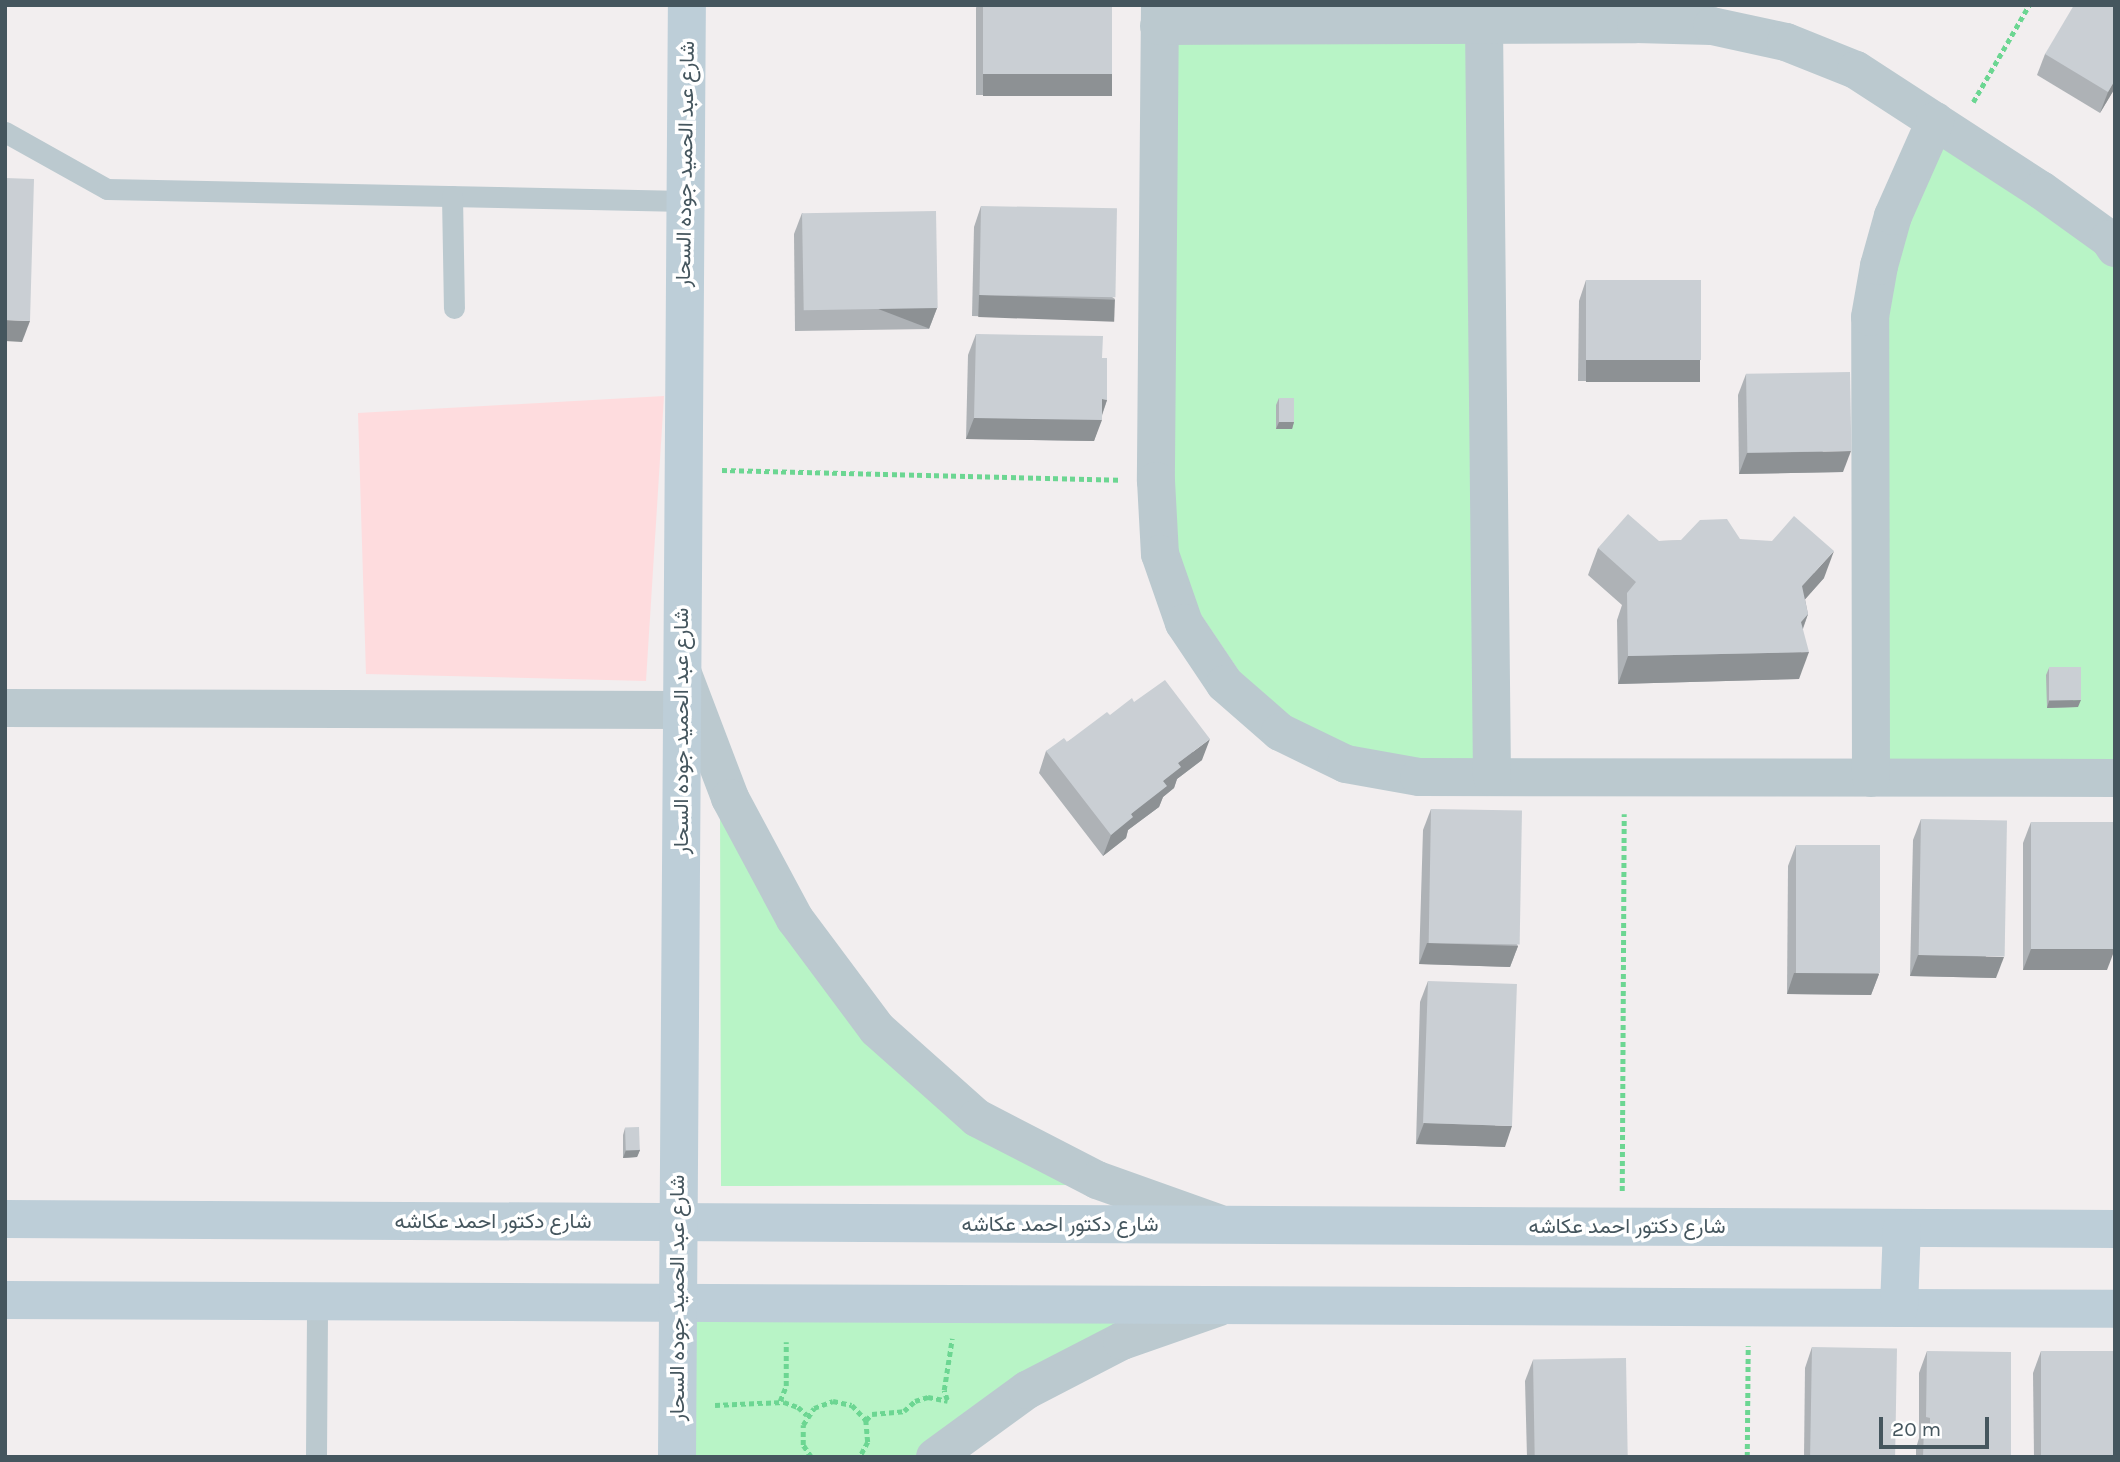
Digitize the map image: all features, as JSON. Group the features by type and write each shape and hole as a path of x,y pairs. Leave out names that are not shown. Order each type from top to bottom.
{"street":[{"name":"شارع عبد الحميد جوده السحار","path":"677,1457 687,5"},
{"path":"2115,248 2109,239 2041,190 1856,70 1786,42 1712,26 1484,25 1160,16 1156,481 1160,554 1184,623 1225,684 1280,732 1346,764 1419,777 2115,778"},
{"path":"1484,25 1492,777"},
{"path":"1871,778 1870,317 1879,266 1893,216 1945,128"},
{"path":"681,669 730,798 788,906 877,1029 977,1118 1097,1180 1223,1225"},
{"path":"5,708 681,710"},
{"name":"شارع دكتور احمد عكاشه","path":"5,1219 2115,1229"},
{"path":"1899,1308 1902,1228"},
{"path":"5,1300 2115,1309"},
{"path":"934,1457 1027,1390 1122,1341 1224,1306"}],"lane":[{"path":"5,132 107,189 685,201"},
{"path":"452,196 454,308"},
{"path":"316,1457 317,1302"}],"path":[{"path":"1945,128 2029,5"},
{"path":"682,469 1156,481"},
{"path":"1622,1226 1624,777"},
{"path":"779,1402 786,1386 785,1304"},
{"path":"957,1304 944,1390 947,1400 972,1429"},
{"path":"1747,1457 1748,1307"},
{"path":"866,1420 872,1414 904,1411 915,1401 928,1397 947,1400"},
{"path":"811,1457 803,1445 802,1435 807,1415 814,1408 833,1401 852,1405 866,1420 868,1442 860,1457"},
{"path":"677,1407 779,1402 798,1407 807,1415"}],"shaded area":[{"path":"664,396 646,681 366,674 358,413"}],"green space":[{"path":"1484,25 1492,777 1280,732 1160,554 1159,26"},
{"path":"1935,121 2115,248 2115,778 1871,778 1870,317"},
{"path":"720,798 866,1034 1086,1185 721,1186"},
{"path":"677,1303 1224,1306 935,1457 676,1457"}],"building":[{"path":"983,5 1112,5 1112,74 983,74"},
{"path":"2074,5 2115,5 2115,80 2108,92 2045,54"},
{"path":"5,178 34,179 30,321 5,320"},
{"path":"981,206 1117,208 1115,297 979,295"},
{"path":"936,211 938,308 804,310 802,213"},
{"path":"1586,280 1701,280 1701,360 1586,360"},
{"path":"976,334 1103,336 1102,358 1107,358 1107,400 1102,399 1102,420 974,418"},
{"path":"1850,372 1851,451 1747,453 1746,374"},
{"path":"1279,398 1294,398 1294,422 1279,422"},
{"path":"1628,514 1659,541 1681,540 1700,520 1727,519 1740,539 1772,541 1794,516 1834,551 1802,586 1808,614 1801,622 1809,652 1628,656 1627,593 1636,582 1598,548"},
{"path":"2049,667 2081,667 2081,700 2049,700"},
{"path":"1165,680 1210,739 1178,763 1181,767 1163,781 1167,786 1131,814 1133,817 1111,835 1046,751 1064,738 1067,742 1107,712 1110,715 1132,698 1134,702"},
{"path":"1431,809 1522,811 1520,945 1429,943"},
{"path":"1921,819 2007,821 2005,956 1919,955"},
{"path":"2031,822 2115,822 2115,949 2031,949"},
{"path":"1796,845 1880,845 1880,973 1796,973"},
{"path":"1428,981 1517,984 1512,1126 1423,1123"},
{"path":"625,1127 639,1127 640,1150 626,1150"},
{"path":"1812,1347 1897,1348 1895,1457 1810,1457"},
{"path":"1927,1351 2011,1352 2011,1457 1923,1457 1924,1427 1930,1427 1930,1418 1926,1417"},
{"path":"2041,1351 2115,1351 2115,1457 2041,1457"},
{"path":"1626,1358 1628,1457 1535,1457 1533,1360"}]}
